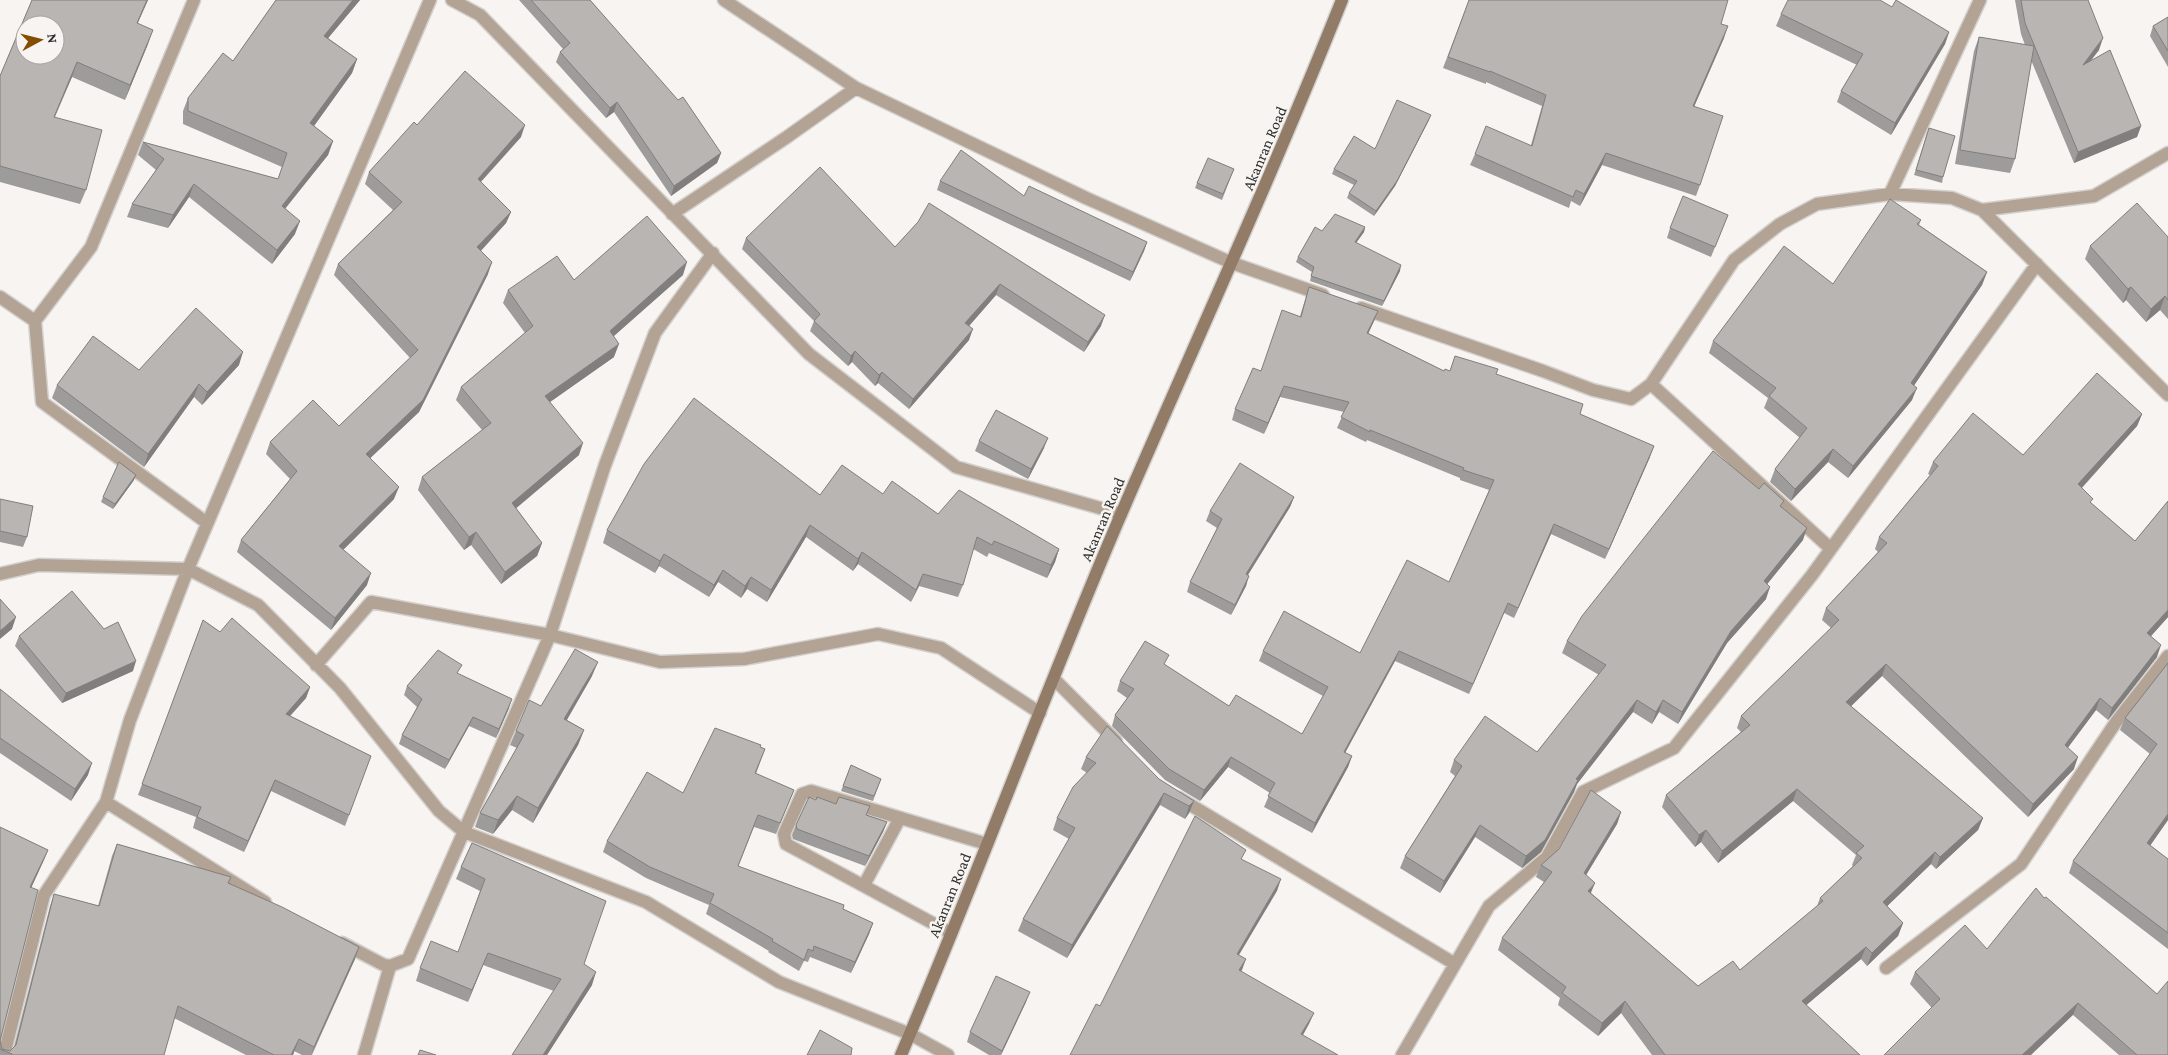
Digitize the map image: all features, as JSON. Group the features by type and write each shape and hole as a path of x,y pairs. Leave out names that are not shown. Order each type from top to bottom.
{"main road":[{"name":"Akanran Road","path":"901,1055 1121,514 1298,110 1342,0"}],"street":[{"path":"194,0 91,247 35,321 42,402 207,523"},
{"path":"4,1055 44,895 106,802 130,720 188,569 430,0"},
{"path":"452,0 480,15 809,354 956,467 1121,514"},
{"path":"724,0 856,88 1086,198 1232,263 1593,390 1631,399 1651,384 1734,260 1780,224 1817,204 1890,194 1952,198 1982,210 2168,396"},
{"path":"1890,194 1980,0"},
{"path":"672,214 856,88"},
{"path":"1982,210 2094,196 2168,153"},
{"path":"334,939 384,965 390,966 408,959 550,635 605,465 655,333 713,253"},
{"path":"1402,1055 1489,906 1547,857 1583,792 1674,748 1831,549 2037,264"},
{"path":"0,297 35,321"},
{"path":"1651,384 1831,549"},
{"path":"0,574 39,565 188,569 258,605 340,688 439,811 464,832 646,902 779,982 910,1034 948,1055"},
{"path":"316,665 371,602 550,635 660,662 744,659 878,634 941,648 1040,713"},
{"path":"1886,968 2021,864 2116,722 2168,656"},
{"path":"1054,679 1127,753"},
{"path":"951,933 786,844 784,834 802,794 811,791 987,844"},
{"path":"1168,791 1455,964"},
{"path":"106,802 276,909"},
{"path":"864,885 900,818"},
{"path":"364,1055 390,966"}],"building":[{"path":"32,0 147,0 137,23 153,30 130,85 77,62 54,117 102,130 86,190 0,166 0,76 15,40 15,65 65,65 65,15 26,15"},
{"path":"276,0 353,0 324,36 357,59 310,123 333,141 282,206 300,221 277,250 194,184 173,215 132,204 164,159 143,142 278,179 287,153 188,111 188,98 223,53 233,61"},
{"path":"531,0 590,0 678,100 683,97 721,153 674,186 617,102 610,108 560,52 570,43"},
{"path":"1469,0 1728,0 1721,24 1728,26 1693,106 1723,116 1700,185 1606,153 1584,194 1576,190 1573,197 1475,154 1486,126 1532,146 1546,95 1490,71 1448,57"},
{"path":"1788,0 1880,0 1892,7 1896,0 1949,32 1895,123 1841,91 1863,54 1781,14"},
{"path":"2021,0 2088,0 2103,38 2083,65 2110,50 2141,126 2078,152 2025,23"},
{"path":"2168,17 2168,51 2153,26"},
{"path":"1979,37 2034,46 2015,159 1960,150"},
{"path":"465,71 525,125 478,179 511,212 477,247 492,262 423,400 366,454 399,487 339,546 371,573 335,618 241,540 297,471 270,442 313,400 339,426 418,350 338,264 402,202 369,172 414,122 417,125"},
{"path":"1397,100 1431,115 1397,181 1376,211 1349,193 1357,181 1334,169 1354,136 1375,149"},
{"path":"1929,128 1955,136 1943,177 1916,170"},
{"path":"961,150 1024,196 1029,186 1147,242 1133,272 940,181"},
{"path":"1208,158 1234,169 1223,194 1197,183"},
{"path":"820,167 895,247 918,222 929,203 1105,315 1088,342 1000,284 965,323 973,329 913,399 882,372 879,375 855,351 851,356 814,321 820,314 746,238"},
{"path":"1683,196 1728,215 1715,247 1670,228"},
{"path":"1890,199 1921,220 1917,224 1987,272 1911,383 1917,388 1853,466 1833,449 1795,489 1775,469 1807,428 1769,396 1776,388 1713,341 1784,246 1833,284"},
{"path":"2137,203 2168,237 2168,300 2165,296 2151,309 2131,287 2128,289 2090,246"},
{"path":"1335,214 1365,227 1355,242 1401,265 1384,301 1311,276 1314,267 1298,257 1315,227 1322,231"},
{"path":"647,216 687,262 610,331 619,344 545,396 583,443 512,503 542,543 505,572 476,532 469,537 422,477 491,423 461,387 533,326 508,290 557,256 574,280"},
{"path":"1309,287 1378,311 1367,333 1444,371 1445,369 1450,371 1455,356 1498,369 1496,374 1583,404 1580,414 1654,446 1609,549 1554,524 1518,608 1508,603 1473,684 1399,651 1344,752 1352,756 1315,823 1268,796 1275,783 1231,757 1204,790 1169,769 1115,715 1134,689 1120,681 1145,641 1169,655 1164,664 1229,706 1236,695 1302,734 1328,687 1263,651 1284,611 1360,653 1407,560 1449,582 1494,480 1463,470 1464,468 1370,430 1370,432 1341,417 1349,402 1284,386 1268,423 1235,409 1253,368 1261,371 1282,310 1301,317"},
{"path":"196,308 243,352 207,392 199,384 148,454 57,385 93,336 139,370"},
{"path":"2097,373 2142,414 2078,484 2093,499 2090,502 2135,541 2168,501 2168,610 2147,633 2161,645 2112,708 2100,698 2065,745 2078,757 2033,804 1886,664 1846,702 1983,818 1940,857 1935,852 1883,902 1903,923 1872,953 1866,947 1802,1001 1860,1055 1665,1055 1625,1001 1602,1023 1562,993 1566,987 1502,938 1552,872 1541,865 1559,849 1591,790 1621,812 1584,873 1595,883 1588,891 1698,986 1733,961 1740,970 1823,901 1820,898 1862,858 1856,853 1864,846 1797,789 1722,851 1706,830 1699,835 1666,795 1750,725 1741,716 1839,620 1826,608 1887,543 1879,537 1938,466 1933,462 1973,413 2023,455"},
{"path":"694,398 820,495 842,465 883,494 892,481 938,514 959,490 1059,549 1051,565 994,541 992,545 977,537 963,585 923,574 916,590 862,552 858,559 810,525 771,590 751,577 745,586 723,570 714,585 664,554 660,561 607,530 644,464"},
{"path":"996,410 1048,438 1031,469 979,441"},
{"path":"1713,451 1759,489 1764,483 1784,501 1780,506 1807,528 1764,581 1770,587 1731,631 1682,712 1663,700 1656,712 1637,700 1576,779 1578,780 1545,840 1526,856 1480,825 1444,881 1405,856 1462,766 1454,760 1485,716 1537,752 1606,665 1567,641 1582,616"},
{"path":"119,462 136,475 115,504 103,497"},
{"path":"1240,463 1294,497 1246,574 1249,576 1235,605 1190,582 1222,519 1210,511"},
{"path":"0,499 33,506 27,537 0,531"},
{"path":"72,591 104,629 118,622 136,661 66,693 19,636"},
{"path":"0,599 16,617 0,631"},
{"path":"232,618 310,687 286,714 371,756 349,815 275,780 248,841 197,817 201,807 142,784 203,620 220,632"},
{"path":"575,649 598,662 564,719 584,730 538,808 517,796 498,820 480,813 524,735 516,731 529,700 541,706"},
{"path":"438,650 462,665 457,673 512,699 499,729 473,717 449,760 402,735 422,699 407,686"},
{"path":"2168,663 2168,814 2147,843 2168,859 2168,933 2073,861 2157,744 2125,718"},
{"path":"0,689 92,763 75,789 0,738"},
{"path":"1107,726 1159,779 1194,801 1189,806 1164,793 1072,945 1023,919 1075,828 1057,818 1073,787 1096,763 1086,757"},
{"path":"715,728 761,745 760,747 765,749 755,773 794,790 780,823 758,815 738,866 844,905 843,909 873,923 855,962 814,946 813,951 808,949 804,960 772,941 773,939 710,903 714,894 650,867 607,841 647,772 683,793"},
{"path":"851,765 881,779 874,796 843,786"},
{"path":"809,797 816,800 817,797 836,804 839,797 870,806 866,815 887,822 869,856 797,829 796,825"},
{"path":"1195,816 1246,850 1241,859 1281,879 1237,954 1246,959 1239,970 1314,1013 1301,1034 1338,1055 1070,1055 1096,1004 1100,1006"},
{"path":"0,827 48,850 30,887 38,890 0,1041"},
{"path":"472,843 606,901 584,964 596,972 543,1055 512,1055 561,979 488,953 472,990 420,968 431,941 458,952 485,879 461,867"},
{"path":"117,844 231,877 228,883 282,907 359,947 314,1047 299,1039 291,1055 274,1055 178,1006 164,1055 12,1055 0,1049 0,1041 2,1049 10,1051 16,1045 54,894 99,906"},
{"path":"2036,888 2044,898 2046,897 2157,994 2168,981 2168,1055 2137,1055 2078,1003 2022,1055 1884,1055 1940,999 1915,972 1965,925 1987,949"},
{"path":"996,976 1030,992 1002,1051 970,1032"},
{"path":"820,1030 852,1048 851,1055 807,1055"},
{"path":"420,1050 436,1055 418,1055"}]}
